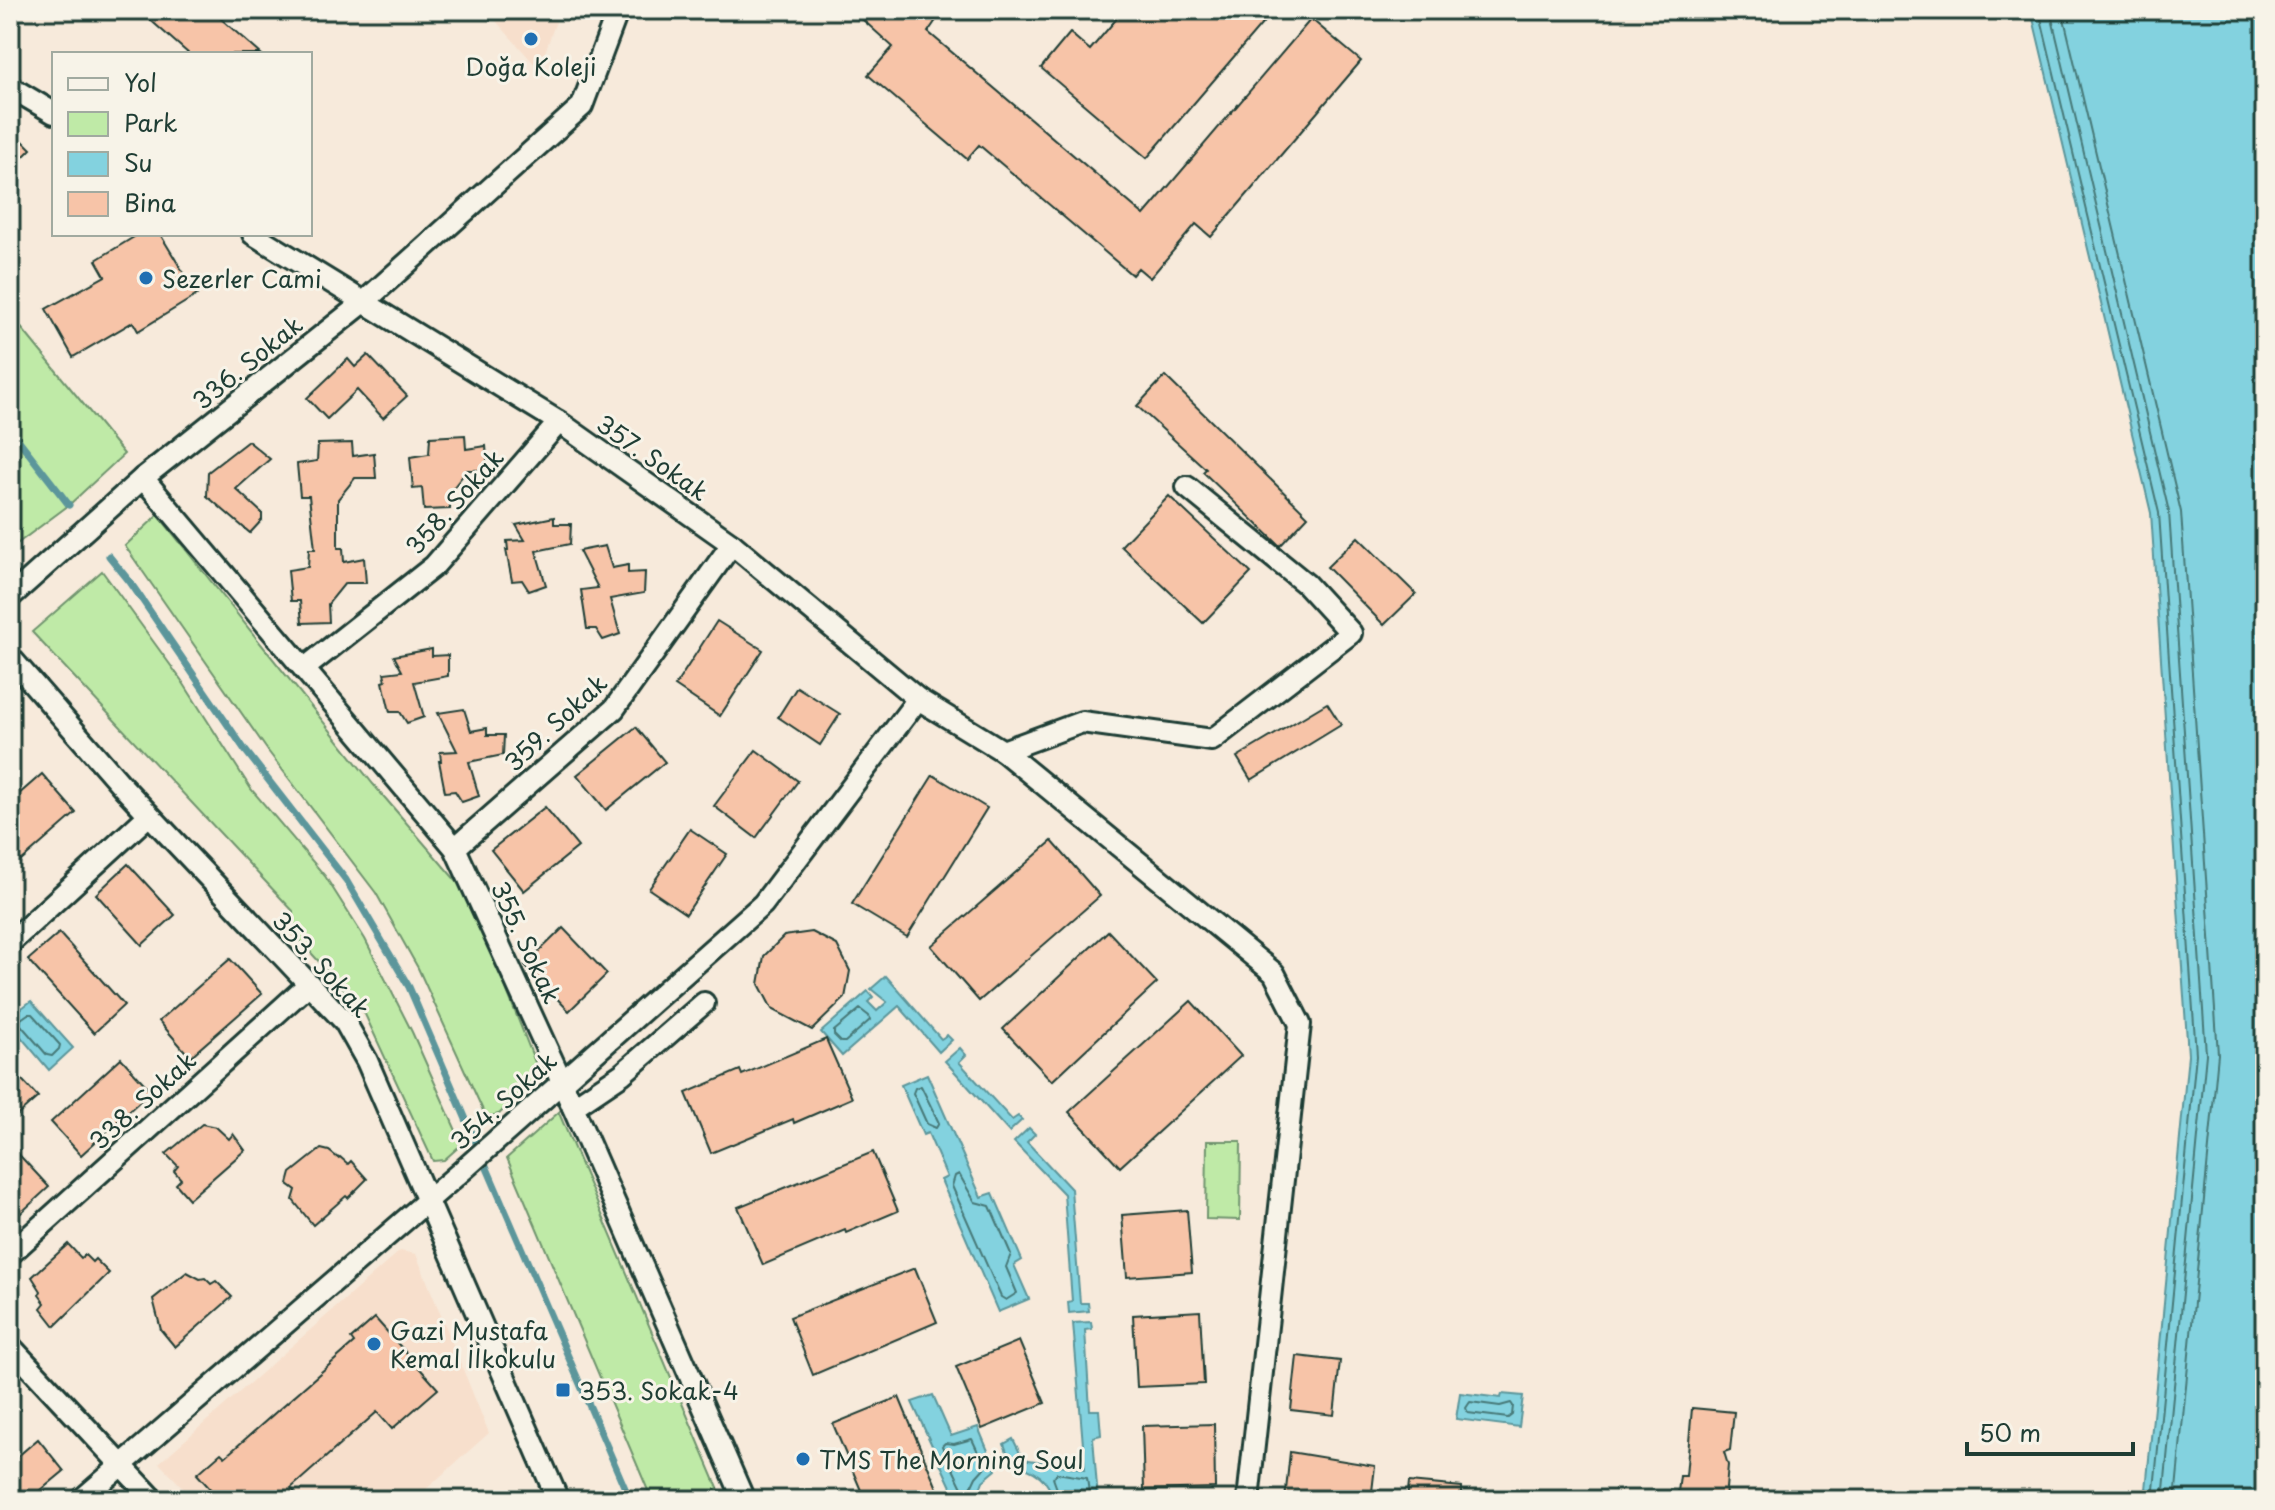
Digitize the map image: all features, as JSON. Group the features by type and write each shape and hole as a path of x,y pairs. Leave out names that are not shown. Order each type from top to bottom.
{"street":[{"name":"336. Sokak","path":"10,597 143,478 364,302 582,106 618,10"},
{"path":"10,87 52,112"},
{"name":"357. Sokak","path":"256,236 559,422 732,544 918,699 1003,751 1274,973 1300,1024 1248,1500"},
{"name":"358. Sokak","path":"305,668 434,566 559,422"},
{"name":"355. Sokak","path":"143,478 455,848 562,1082 744,1500"},
{"path":"1003,751 1082,722 1212,740 1351,633 1306,584 1187,487"},
{"name":"359. Sokak","path":"455,848 614,709 732,544"},
{"name":"353. Sokak","path":"10,657 149,815 345,1022 367,1061 558,1500"},
{"name":"354. Sokak","path":"81,1500 463,1170 763,904 918,699"},
{"path":"10,943 149,815"},
{"name":"338. Sokak","path":"10,1254 309,984"},
{"path":"573,1107 622,1074 704,1003"},
{"path":"10,1346 154,1500"}],"shaded area":[{"name":"Doğa Koleji","path":"486,10 560,10 539,69"},
{"name":"Gazi Mustafa Kemal İlkokulu","path":"400,1251 416,1254 489,1433 414,1500 195,1500 159,1463"}],"green space":[{"path":"10,314 124,454 69,505 10,549"},
{"path":"158,515 373,784 470,897 540,1075 499,1114 486,1117 418,968 376,893 268,751 125,546"},
{"path":"102,571 182,681 251,789 325,876 365,939 412,1032 462,1144 444,1160 433,1161 363,1010 293,933 293,911 32,632"},
{"path":"559,1112 723,1500 652,1500 507,1158"},
{"path":"1207,1141 1241,1141 1240,1220 1206,1219"}],"water":[{"path":"2031,10 2265,10 2265,1500 2145,1500 2188,1055 2151,513"},
{"path":"886,976 941,1039 947,1035 952,1040 939,1052 899,1006 842,1056 821,1032 868,991 873,997 868,1002 877,1011 887,1002 871,989"},
{"path":"31,1001 73,1048 49,1070 10,1024 10,1017"},
{"path":"960,1048 966,1055 959,1062 1012,1120 1018,1116 1022,1120 1009,1132 945,1061"},
{"path":"927,1074 981,1197 993,1193 1022,1260 1014,1265 1029,1299 998,1312 941,1180 947,1177 928,1133 923,1135 901,1085"},
{"path":"1029,1128 1035,1134 1027,1142 1071,1189 1080,1303 1088,1303 1089,1311 1069,1313 1068,1302 1072,1301 1064,1194 1014,1142"},
{"path":"1091,1322 1092,1329 1085,1330 1090,1410 1099,1410 1101,1435 1093,1437 1098,1500 1053,1500 1048,1486 1039,1475 1012,1465 1004,1444 1013,1439 1023,1459 1085,1469 1073,1323"},
{"path":"1460,1393 1501,1398 1502,1394 1523,1396 1519,1427 1456,1419"},
{"path":"933,1395 951,1436 978,1427 996,1470 983,1481 976,1500 957,1500 912,1402"}],"building":[{"path":"139,10 211,10 259,52 187,52"},
{"path":"852,10 898,10 909,20 916,10 943,10 928,32 1144,215 1311,19 1361,61 1211,237 1196,224 1150,278 1138,268 1132,275 979,145 967,159 868,75 893,47"},
{"path":"1124,10 1274,10 1147,158 1041,68 1070,33 1090,50"},
{"path":"10,128 31,149 10,170"},
{"path":"136,236 161,236 197,295 138,331 133,322 73,357 46,309 105,276 96,260"},
{"path":"368,355 407,396 383,418 357,390 327,419 307,398 348,359 355,367"},
{"path":"1165,376 1308,516 1280,546 1203,472 1206,469 1137,406"},
{"path":"465,435 466,449 486,446 488,470 467,470 450,492 450,509 424,510 422,488 413,489 410,457 429,454 430,437"},
{"path":"248,441 270,459 236,489 262,513 262,520 250,533 207,496 208,472"},
{"path":"352,443 353,456 374,453 376,478 355,478 338,499 338,548 343,548 344,562 364,558 366,583 345,583 328,604 329,622 302,623 300,601 291,601 288,570 308,567 309,549 315,549 309,496 300,496 297,464 317,461 318,444"},
{"path":"1169,496 1251,573 1203,623 1121,546"},
{"path":"554,517 554,524 571,524 570,544 536,551 546,585 529,591 522,580 512,581 507,541 525,540 516,525"},
{"path":"1358,537 1416,594 1384,625 1327,567"},
{"path":"605,546 612,568 628,565 628,573 645,572 644,593 610,599 620,634 603,640 596,629 587,629 581,590 598,588 579,551"},
{"path":"717,621 763,650 720,716 675,686"},
{"path":"432,649 432,656 448,655 448,676 414,682 424,717 407,723 400,712 390,712 384,673 402,671 394,656"},
{"path":"797,687 840,714 820,745 778,717"},
{"path":"1327,703 1341,725 1251,780 1237,757"},
{"path":"464,709 471,731 487,728 487,735 504,735 503,755 469,762 479,796 462,802 455,791 445,792 440,752 457,751 438,713"},
{"path":"636,727 665,762 606,810 577,775"},
{"path":"756,750 798,781 756,838 714,806"},
{"path":"42,774 76,813 21,861 10,849 10,802"},
{"path":"933,775 987,808 907,937 852,904"},
{"path":"545,807 578,847 524,891 491,850"},
{"path":"690,829 727,854 686,914 649,889"},
{"path":"1052,841 1100,896 979,1001 931,946"},
{"path":"128,864 175,915 142,945 96,894"},
{"path":"563,928 607,974 569,1011 525,965"},
{"path":"1108,931 1157,983 1052,1081 1003,1029"},
{"path":"812,932 837,945 850,971 845,998 812,1030 772,1009 759,984 764,956 784,936"},
{"path":"59,933 124,1005 94,1033 28,960"},
{"path":"230,959 262,994 190,1057 159,1021"},
{"path":"1191,1001 1241,1056 1120,1167 1069,1112"},
{"path":"826,1039 852,1098 711,1153 686,1093 740,1070 742,1075"},
{"path":"121,1058 151,1091 81,1155 51,1122"},
{"path":"10,1067 38,1097 10,1122"},
{"path":"202,1124 216,1127 229,1139 233,1134 245,1150 189,1199 176,1184 181,1179 174,1171 178,1166 166,1154"},
{"path":"10,1145 49,1187 10,1223"},
{"path":"321,1149 348,1164 351,1161 367,1179 313,1225 293,1200 296,1190 288,1184 291,1173"},
{"path":"873,1152 898,1211 763,1265 738,1207"},
{"path":"1187,1210 1192,1272 1127,1277 1122,1215"},
{"path":"68,1244 81,1258 85,1255 92,1262 95,1259 109,1273 55,1326 41,1308 45,1303 32,1277"},
{"path":"915,1268 937,1322 813,1375 790,1317"},
{"path":"187,1272 200,1279 205,1278 211,1284 216,1281 232,1297 175,1347 161,1330 153,1299"},
{"path":"1200,1311 1204,1384 1137,1387 1133,1315"},
{"path":"375,1318 438,1389 392,1429 377,1412 291,1488 301,1500 220,1500 197,1474 221,1453 225,1457 354,1343 351,1339"},
{"path":"1019,1341 1045,1403 982,1429 956,1367"},
{"path":"1297,1356 1340,1361 1334,1415 1291,1410"},
{"path":"899,1397 942,1500 865,1500 833,1424"},
{"path":"1692,1408 1734,1412 1730,1450 1724,1452 1728,1465 1725,1500 1677,1500 1680,1476 1686,1476"},
{"path":"1214,1424 1215,1488 1144,1490 1142,1426"},
{"path":"38,1439 64,1471 29,1500 10,1500 10,1463"},
{"path":"1290,1452 1375,1466 1371,1500 1285,1500"},
{"path":"1409,1482 1462,1487 1462,1500 1407,1500"}],"waterway":[{"path":"10,429 69,505"},
{"path":"109,556 245,750 346,880 409,987 630,1500"}],"place":[{"name":"Doğa Koleji","path":"531,39"},
{"name":"Sezerler Cami","path":"146,278"},
{"name":"Gazi Mustafa Kemal İlkokulu","path":"374,1344"},
{"name":"353. Sokak-4","path":"563,1390"},
{"name":"TMS The Morning Soul","path":"803,1459"}]}
